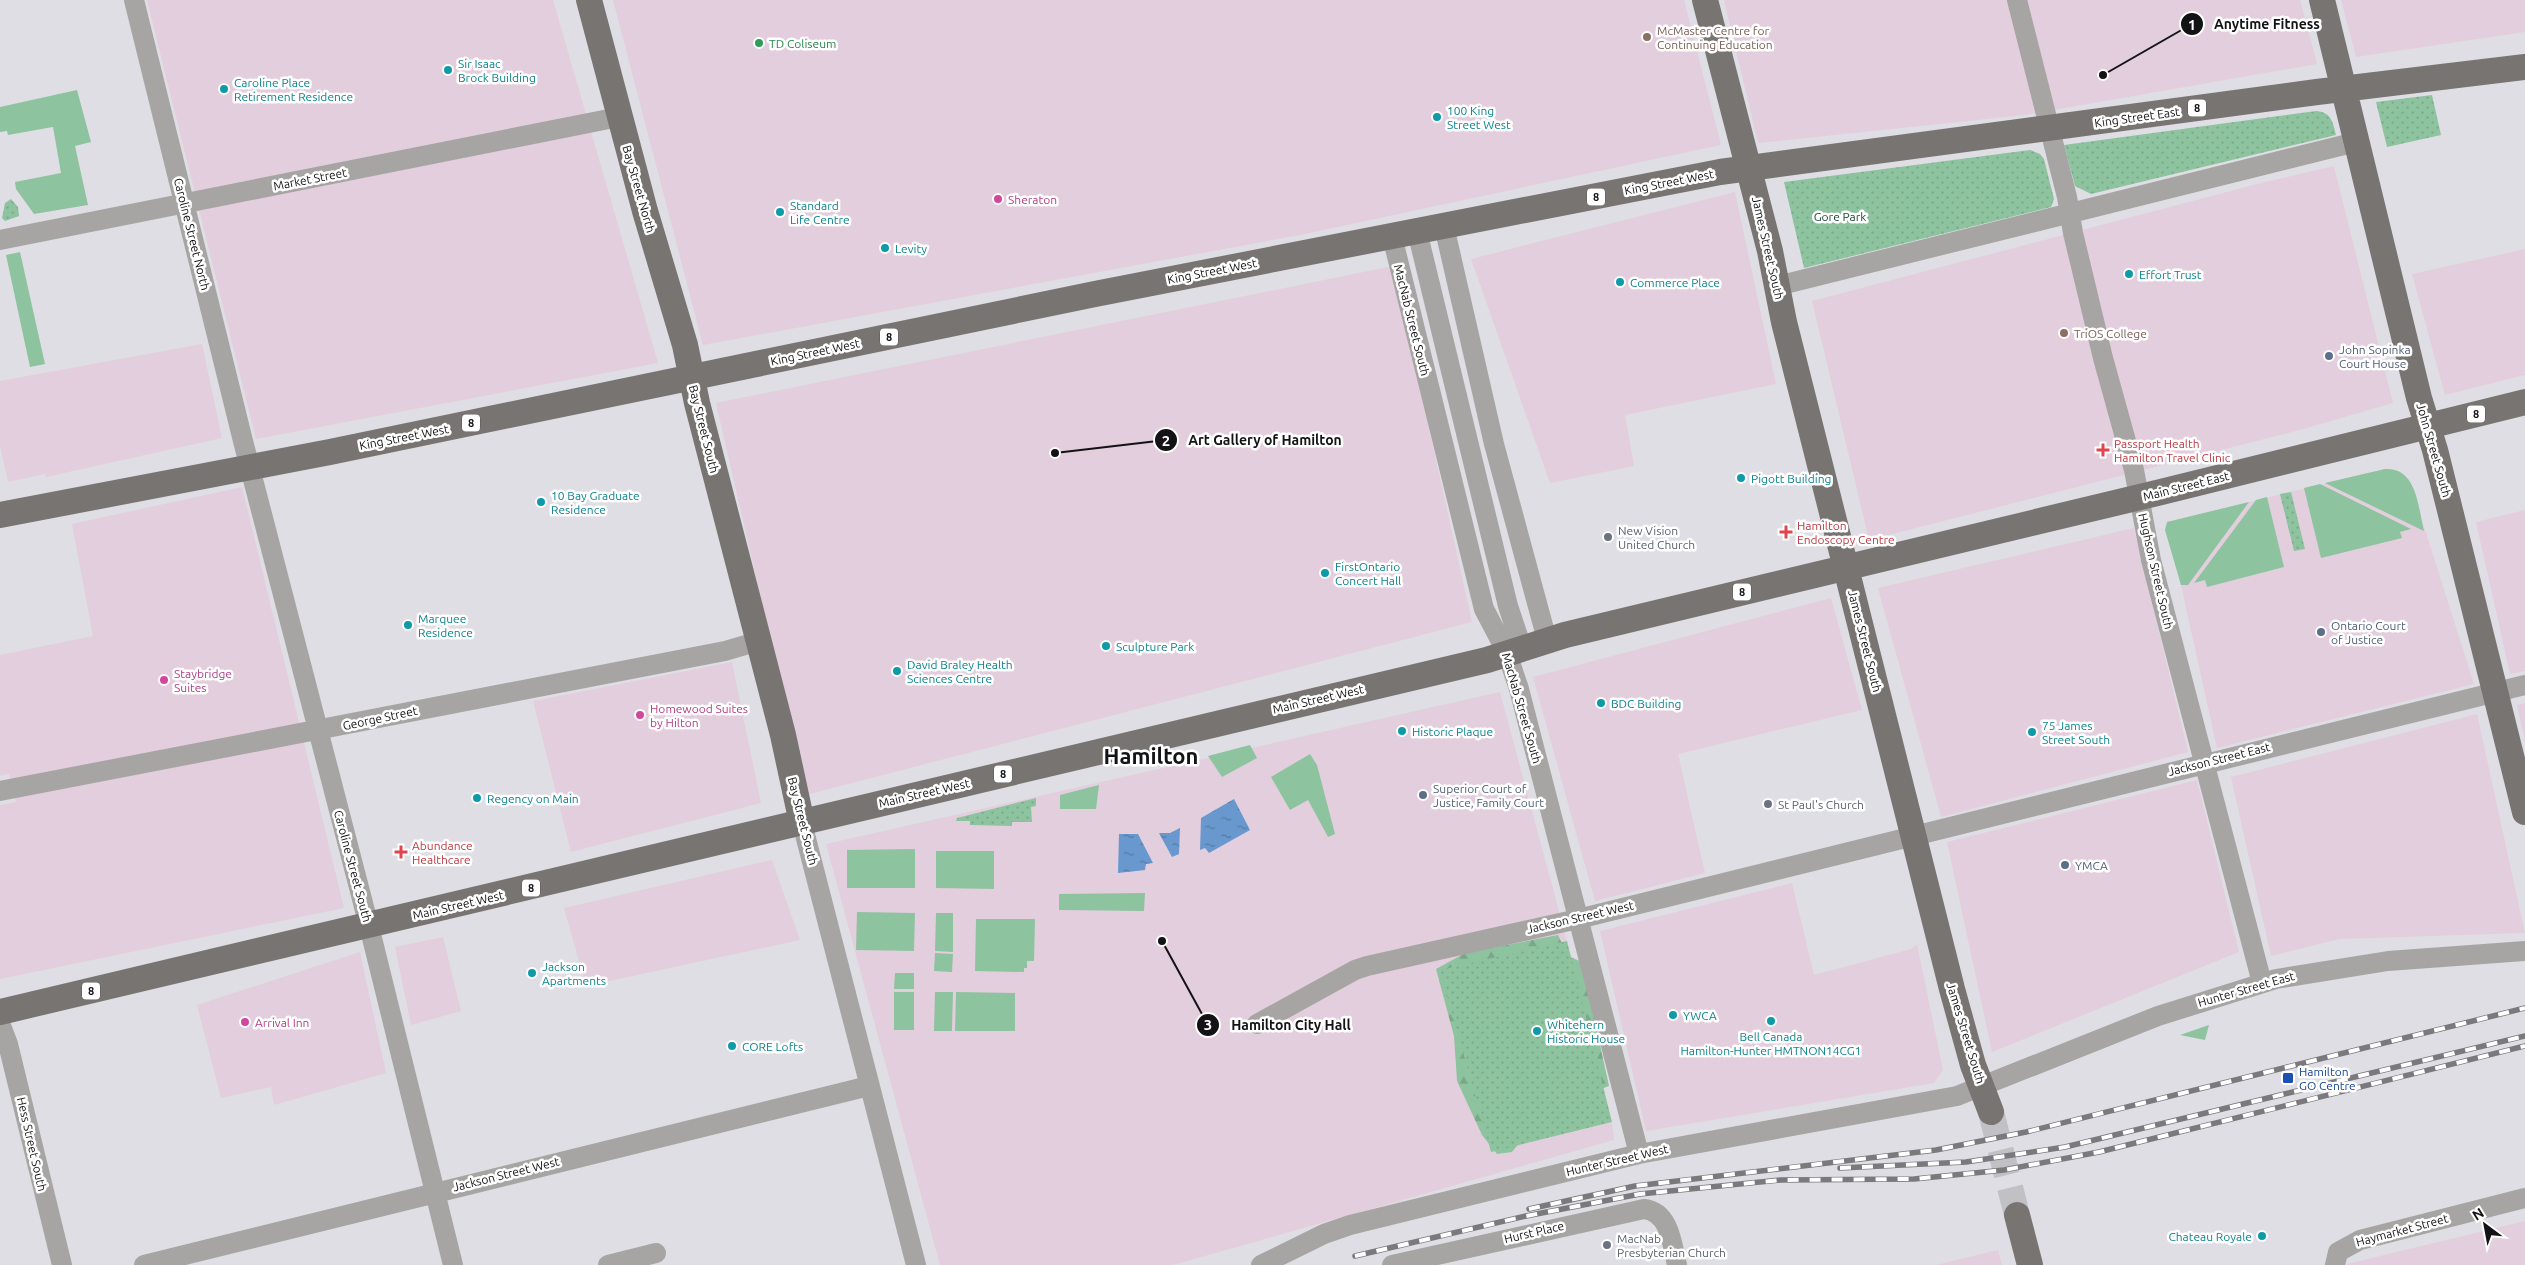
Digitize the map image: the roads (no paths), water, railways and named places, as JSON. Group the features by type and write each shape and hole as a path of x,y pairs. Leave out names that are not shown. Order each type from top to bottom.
{"main road":[{"name":"Bay Street North","path":"589,0 619,117 685,345 691,378"},
{"name":"James Street South","path":"1705,0 1749,168 1776,286 1959,1016 1973,1065 1991,1112"},
{"name":"John Street South","path":"2322,0 2427,427 2525,812"},
{"name":"King Street East","path":"1749,168 2344,88 2525,67"},
{"name":"King Street West","path":"0,515 250,468 1102,293 1749,168"},
{"name":"Bay Street South","path":"691,378 759,640 802,823"},
{"name":"Main Street East","path":"1847,567 2525,402"},
{"name":"Main Street West","path":"0,1012 1486,660 1547,640 1847,567"},
{"path":"2017,1215 2030,1265"}],"street":[{"name":"Caroline Street North","path":"134,0 250,468"},
{"name":"Hughson Street South","path":"2017,0 2103,358 2140,497 2151,560 2262,983"},
{"name":"Market Street","path":"0,240 619,117"},
{"path":"1776,286 2356,142"},
{"path":"1444,226 1494,444 1547,640"},
{"name":"MacNab Street South","path":"1417,231 1508,606 1519,689 1639,1154"},
{"name":"MacNab Street South","path":"1392,236 1484,609 1514,651"},
{"name":"Caroline Street South","path":"250,468 369,926 453,1265"},
{"name":"George Street","path":"0,791 724,651 759,640"},
{"name":"Jackson Street East","path":"1914,835 2525,685"},
{"name":"Bay Street South","path":"802,823 832,936 868,1086 916,1265"},
{"name":"Jackson Street West","path":"1257,1024 1363,967 1578,919 1914,835"},
{"name":"Hunter Street East","path":"1982,1086 2158,1016 2262,983 2340,967 2525,950"},
{"name":"Hess Street South","path":"0,1024 8,1044 62,1265"},
{"name":"Jackson Street West","path":"144,1265 868,1086"},
{"name":"Hunter Street West","path":"1261,1265 1289,1259 1324,1234 1350,1225 1639,1154 1942,1099 1982,1086"},
{"name":"Haymarket Street","path":"2337,1258 2360,1240 2525,1198"},
{"name":"Hurst Place","path":"1392,1265 1431,1260 1631,1210 1651,1209 1661,1216 1668,1228 1677,1265"},
{"path":"608,1265 656,1253"}],"water":[{"path":"1234,799 1250,830 1209,853 1205,848 1200,850 1201,818"},
{"path":"1180,828 1179,854 1172,857 1159,833 1170,833"},
{"path":"1119,834 1138,834 1153,863 1146,864 1145,870 1118,873"}],"tunnel":[{"path":"1991,1112 2017,1215"}],"railway":[{"path":"1529,1209 1635,1186 1936,1150 2026,1132 2525,1008"},
{"path":"1840,1168 1966,1162 2065,1147 2525,1036"},
{"path":"1355,1256 1526,1216 1640,1194 1781,1180 1914,1179 2004,1170 2099,1152 2525,1046"}],"place":[{"name":"McMaster Centre for Continuing Education","path":"1647,37"},
{"name":"TD Coliseum","path":"759,43"},
{"name":"Sir Isaac Brock Building","path":"448,70"},
{"name":"Anytime Fitness","path":"2103,75"},
{"name":"Caroline Place Retirement Residence","path":"224,89"},
{"name":"100 King Street West","path":"1437,117"},
{"name":"Sheraton","path":"998,199"},
{"name":"Standard Life Centre","path":"780,212"},
{"name":"Levity","path":"885,248"},
{"name":"Effort Trust","path":"2129,274"},
{"name":"Commerce Place","path":"1620,282"},
{"name":"TriOS College","path":"2064,333"},
{"name":"John Sopinka Court House","path":"2329,356"},
{"name":"Passport Health Hamilton Travel Clinic","path":"2103,450"},
{"name":"Art Gallery of Hamilton","path":"1055,453"},
{"name":"Pigott Building","path":"1741,478"},
{"name":"10 Bay Graduate Residence","path":"541,502"},
{"name":"Hamilton Endoscopy Centre","path":"1786,532"},
{"name":"New Vision United Church","path":"1608,537"},
{"name":"FirstOntario Concert Hall","path":"1325,573"},
{"name":"Marquee Residence","path":"408,625"},
{"name":"Ontario Court of Justice","path":"2321,632"},
{"name":"Sculpture Park","path":"1106,646"},
{"name":"David Braley Health Sciences Centre","path":"897,671"},
{"name":"Staybridge Suites","path":"164,680"},
{"name":"BDC Building","path":"1601,703"},
{"name":"Homewood Suites by Hilton","path":"640,715"},
{"name":"Historic Plaque","path":"1402,731"},
{"name":"75 James Street South","path":"2032,732"},
{"name":"Superior Court of Justice, Family Court","path":"1423,795"},
{"name":"Regency on Main","path":"477,798"},
{"name":"St Paul's Church","path":"1768,804"},
{"name":"Abundance Healthcare","path":"401,852"},
{"name":"YMCA","path":"2065,865"},
{"name":"Hamilton City Hall","path":"1162,941"},
{"name":"Jackson Apartments","path":"532,973"},
{"name":"YWCA","path":"1673,1015"},
{"name":"Bell Canada Hamilton-Hunter HMTNON14CG1","path":"1771,1021"},
{"name":"Arrival Inn","path":"245,1022"},
{"name":"Whitehern Historic House","path":"1537,1031"},
{"name":"CORE Lofts","path":"732,1046"},
{"name":"Hamilton GO Centre","path":"2288,1078"},
{"name":"Chateau Royale","path":"2262,1236"},
{"name":"MacNab Presbyterian Church","path":"1607,1245"}],"district":[{"name":"Hamilton","path":"1151,755"}],"park label":[{"name":"Gore Park","path":"1840,216"}]}
